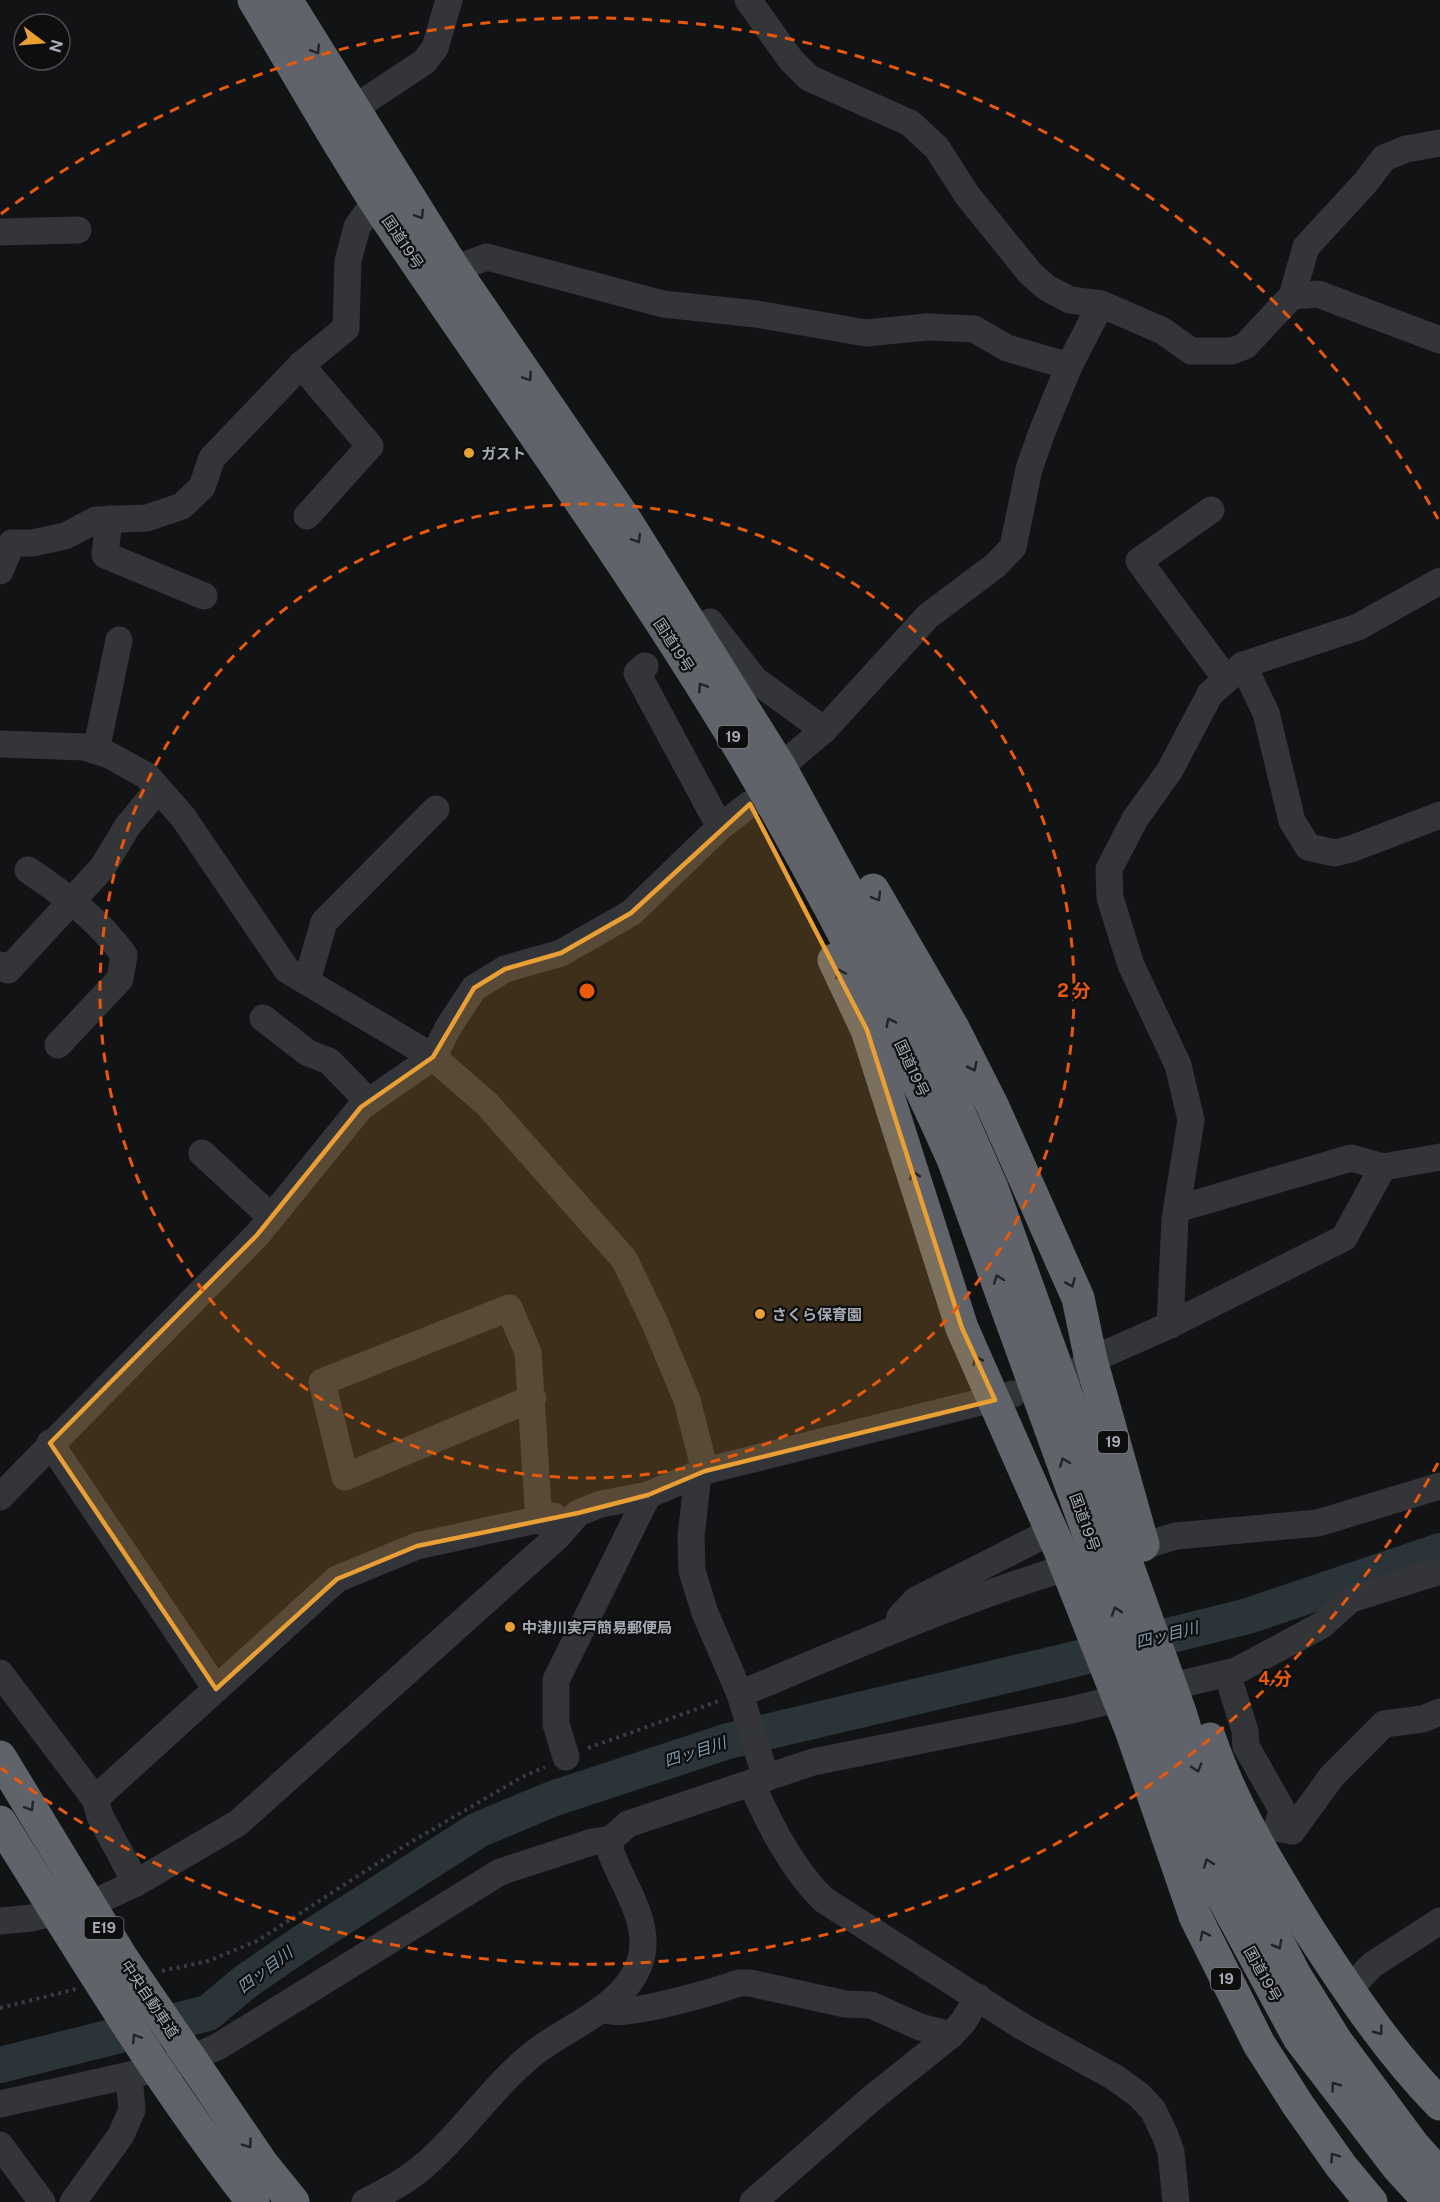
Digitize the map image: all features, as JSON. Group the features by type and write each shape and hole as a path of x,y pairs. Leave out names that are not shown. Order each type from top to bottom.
{"highway":[{"name":"国道19号","path":"254,0 375,201 597,524 726,724 843,929 910,1064 953,1159 990,1257 1114,1532"},
{"name":"国道19号","path":"285,0 454,268 623,516 780,767 919,1022 992,1188 1114,1532 1215,1883 1254,1960 1299,2038 1405,2156 1430,2202"},
{"name":"19","path":"726,724 728,763 835,963 867,1030 962,1328 1004,1397 1054,1540 1167,1719 1224,1780 1266,1862 1348,1990 1412,2076 1440,2104"},
{"name":"19","path":"780,767 843,839 953,1028 993,1107 1077,1298 1084,1366 1114,1532 1167,1719 1195,1916 1259,2044 1341,2166 1371,2202"},
{"name":"中央自動車道","path":"0,1757 123,1958 263,2165 293,2202"},
{"name":"E19","path":"0,1822 180,2104 253,2202"},
{"name":"国道19号","path":"1405,2156 1440,2175"}],"street":[{"path":"353,109 424,62 435,48 449,0"},
{"path":"748,0 791,60 809,78 910,123 937,148 967,195 1030,273 1047,288 1070,300 1101,304 1163,332 1191,351 1232,351 1245,346 1292,296 1306,247 1365,183 1384,158 1406,148 1440,143"},
{"path":"0,571 12,543 32,543 65,536 96,520 147,518 182,506 202,487 213,458 301,365 346,328 348,261 357,227 375,201"},
{"path":"0,232 78,230"},
{"path":"454,268 487,257 663,304 756,314 866,333 927,327 974,329 1006,348 1069,366"},
{"path":"1292,296 1318,294 1440,340"},
{"path":"780,767 824,730 928,616 996,566 1013,547 1029,469 1069,366 1101,304"},
{"path":"301,365 370,446 307,516"},
{"path":"1211,510 1139,561 1266,713 1292,821 1308,847 1335,853 1440,815"},
{"path":"109,519 105,555 204,596"},
{"path":"1170,1325 1177,1209 1191,1120 1178,1065 1131,965 1110,898 1109,869 1135,819 1170,770 1209,694 1234,672 1358,627 1440,581"},
{"path":"710,622 755,680 824,730"},
{"path":"96,751 118,640"},
{"path":"645,666 638,673 720,827"},
{"path":"0,744 85,747 147,776 183,817 287,970 433,1057 487,1104 624,1259 654,1321 687,1400 701,1473 691,1536 692,1571 705,1613 741,1698 760,1774 764,1812 810,1887 824,1900 978,1996 1023,2027 1114,2077 1139,2095 1153,2110 1171,2152 1176,2202"},
{"path":"0,965 8,970 103,867 127,827 158,789"},
{"path":"0,1497 271,1217 368,1101 433,1057 449,1026 474,988 505,969 561,953 631,913 720,827 750,804"},
{"path":"307,981 324,922 436,809"},
{"path":"28,870 73,900 107,932 124,955 120,979 58,1046"},
{"path":"263,1018 308,1053 328,1061 368,1101"},
{"path":"202,1153 271,1217"},
{"path":"1177,1209 1351,1158 1383,1167 1440,1157"},
{"path":"1084,1366 1344,1238 1383,1167"},
{"path":"533,1398 345,1478 322,1382 509,1308 528,1352 533,1398 539,1521"},
{"path":"95,1799 337,1579 417,1546 578,1513 601,1504 648,1495 701,1473 1004,1397"},
{"path":"50,1443 216,1689"},
{"path":"741,1698 897,1629 1042,1575 1176,1536 1318,1523 1440,1486"},
{"path":"566,1757 556,1724 556,1680 648,1495"},
{"path":"3,1914 32,1918 93,1903 136,1883 238,1823 557,1537 578,1513"},
{"path":"897,1629 900,1617 916,1600 1054,1540"},
{"path":"0,2104 129,2077 178,2064 219,2046 500,1872 592,1842 611,1839 628,1824 760,1774 1071,1710 1236,1671 1322,1625 1351,1599 1440,1571"},
{"path":"0,1673 95,1799 100,1816 136,1883"},
{"path":"1227,1673 1245,1731 1246,1746 1282,1810 1277,1828 1292,1831 1332,1776 1384,1724 1422,1719 1440,1712"},
{"path":"365,2202 406,2193 435,2155 514,2068 565,2030 603,2008 626,1986 640,1961 643,1931 610,1850 611,1839"},
{"path":"1348,1990 1372,1965 1440,1921"},
{"path":"603,2008 613,2013 632,2011 740,1983 750,1983 845,2004 871,2005 888,2010 913,2025 951,2035"},
{"path":"753,2202 871,2099 951,2035 963,2022 978,1996"},
{"path":"73,2202 121,2135 132,2110 129,2077"},
{"path":"0,2145 42,2202"}],"path":[{"path":"151,1973 208,1961 257,1941 406,1845 522,1777 566,1757 741,1698"},
{"path":"0,2008 82,1988"}],"highlighted area":[{"path":"750,804 867,1030 962,1328 995,1400 705,1471 648,1495 578,1513 417,1546 337,1579 216,1689 50,1443 257,1235 361,1107 433,1057 474,988 505,969 561,953 631,913"}],"waterway":[{"name":"四ッ目川","path":"0,2065 208,2013 245,1982 302,1943 478,1830 552,1799 728,1741 1248,1616 1440,1551"}],"place":[{"name":"ガスト","path":"469,453"},
{"name":"さくら保育園","path":"760,1314"},
{"name":"中津川実戸簡易郵便局","path":"510,1627"}]}
